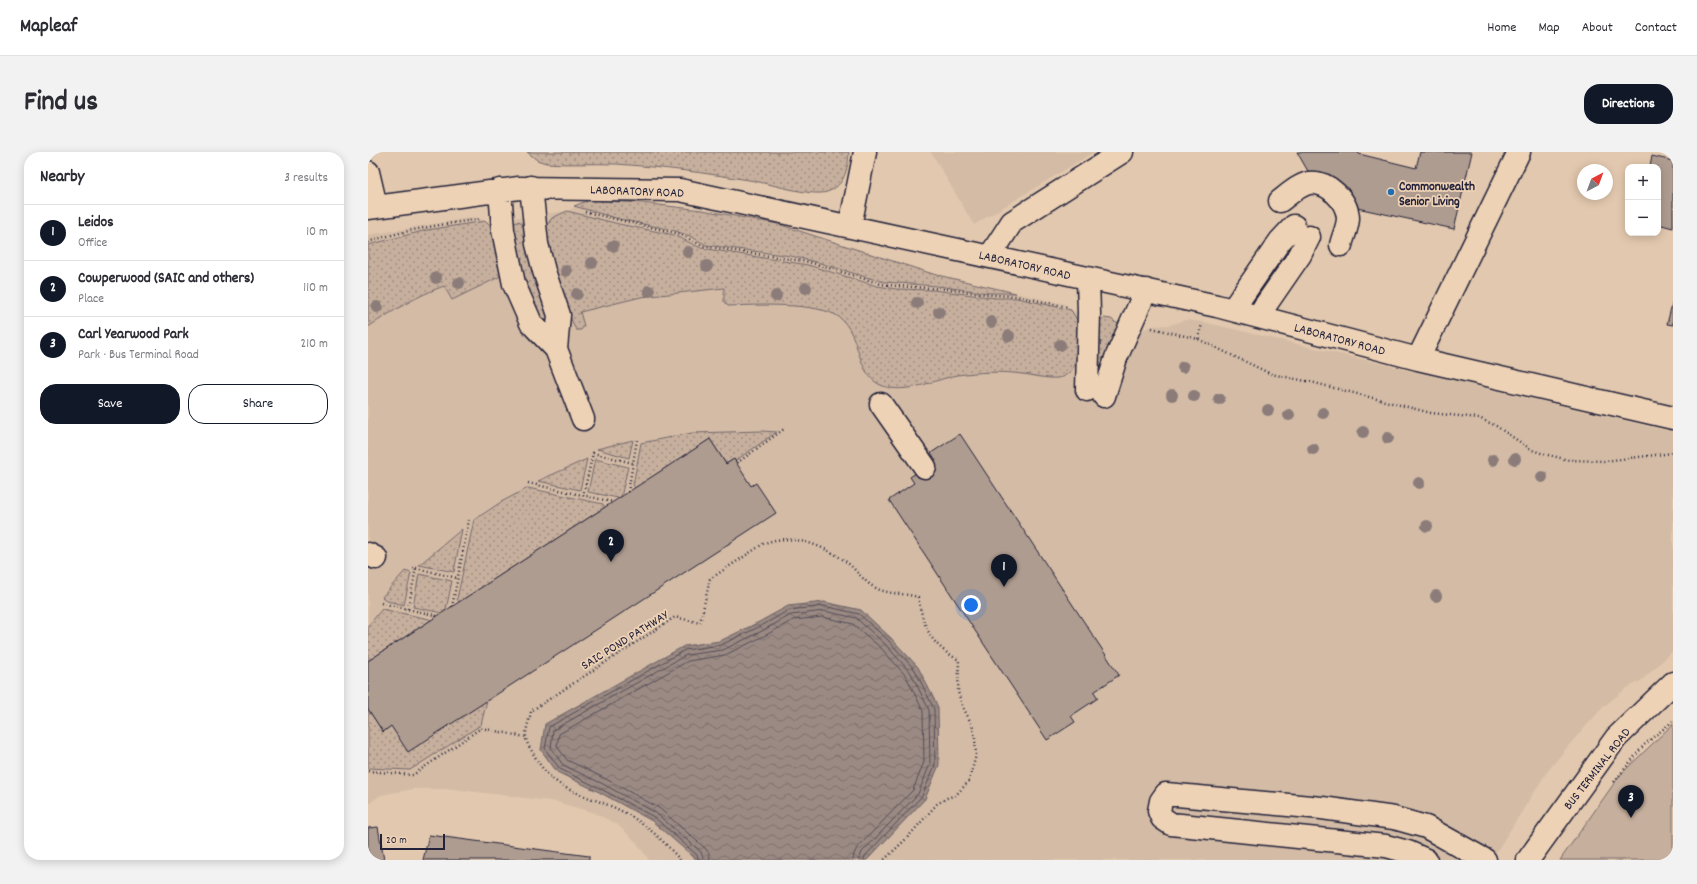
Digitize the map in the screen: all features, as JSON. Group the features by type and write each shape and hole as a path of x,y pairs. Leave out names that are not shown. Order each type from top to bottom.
{"street":[{"path":"850,226 865,152"},
{"path":"990,256 1012,222 1122,152"},
{"path":"1418,359 1519,152"},
{"path":"368,172 372,207"},
{"path":"1280,200 1309,183 1329,188 1336,194 1346,210 1348,218 1341,245"},
{"path":"531,187 537,244 544,271 560,315 556,349"},
{"name":"LABORATORY ROAD","path":"372,207 531,187 680,190 990,256 1088,279 1146,290 1258,316 1418,359 1673,418"},
{"path":"500,190 503,230 514,284 531,323 556,349 583,419"},
{"path":"1233,310 1280,241 1302,232 1300,255 1258,316"},
{"path":"1088,279 1089,313 1096,393 1116,358 1146,290"},
{"path":"881,404 925,467"},
{"name":"BUS TERMINAL ROAD","path":"1528,860 1616,738 1673,683"},
{"path":"1426,860 1408,852 1386,846 1171,824 1162,818 1159,811 1161,801 1166,794 1322,808 1394,818 1426,827 1485,860"}],"path":[{"path":"578,210 618,221 674,232 690,238 703,246 809,262 881,284 1016,296 1069,307"},
{"path":"368,242 380,238 447,224 483,219"},
{"path":"1198,339 1203,322"},
{"path":"1148,327 1198,339 1271,374 1311,382 1431,413 1479,418 1496,426 1532,450 1569,460 1604,461 1673,452"},
{"path":"736,463 784,429"},
{"path":"628,492 637,440"},
{"path":"584,496 593,453 633,463"},
{"path":"528,483 613,502"},
{"path":"452,607 469,520"},
{"name":"SAIC POND PATHWAY","path":"525,737 531,711 675,617 700,623 710,579 770,541 785,540 813,545 838,556 849,564 870,584 878,589 889,593 918,597 922,618 927,632 944,651 959,660 958,692 962,705 972,724 975,738 976,755 969,781 956,795 937,804 907,838 884,860"},
{"path":"408,610 414,568 457,578"},
{"path":"381,603 438,616"},
{"path":"1609,788 1644,745 1673,721"},
{"path":"368,771 413,775 481,728 525,737 545,773 554,781 579,794 626,813 643,824 665,843 680,860"}],"shaded area":[{"path":"527,152 849,152 848,164 842,181 827,192 811,193 749,180 666,169 616,164 546,163 537,160"},
{"path":"931,152 1094,152 974,225"},
{"path":"589,200 642,203 702,210 778,224 933,274 1064,304 1071,310 1100,320 1104,318 1111,319 1118,324 1145,329 1152,326 1170,325 1185,320 1203,322 1673,432 1673,651 1642,680 1627,688 1603,707 1569,745 1547,772 1491,860 649,860 636,842 618,825 595,813 557,802 453,789 414,789 381,795 368,804 368,235 475,217 486,221 567,211"},
{"path":"589,200 642,203 702,210 778,224 933,274 1016,293 989,293 937,286 885,282 791,256 706,245 690,236 672,230 619,219 574,206"},
{"path":"567,211 619,224 674,235 701,248 808,265 877,286 896,289 933,290 996,298 1017,298 1071,310 1077,320 1078,360 1071,371 1063,377 1058,378 1006,372 982,373 958,375 911,388 892,388 883,386 874,381 868,374 863,365 852,334 839,317 829,312 802,307 769,305 728,306 724,302 724,288 641,297 580,312 584,326 581,330 576,330 552,269 545,228 552,218"},
{"path":"486,221 493,228 502,272 499,277 452,300 444,286 414,299 368,327 368,245 427,230"},
{"path":"519,221 525,226 549,318 542,320 523,274 517,251 513,224"},
{"path":"1104,318 1111,319 1118,324 1103,365 1099,362 1100,320"},
{"path":"777,432 735,461 734,459 726,464 710,439 635,488 633,485 641,443 692,433"},
{"path":"633,440 629,458 597,449"},
{"path":"587,459 580,490 538,481"},
{"path":"595,459 628,467 621,497 618,498 588,492"},
{"path":"528,488 603,504 605,507 459,602 457,599 474,520 501,502"},
{"path":"462,529 454,572 419,565"},
{"path":"405,571 411,573 404,605 387,601 382,597"},
{"path":"419,574 452,581 446,610 442,613 413,607"},
{"path":"382,609 431,620 368,661 368,626"},
{"path":"487,700 481,725 410,770 368,768 368,709 383,732 391,726"},
{"path":"1673,724 1673,860 1560,860 1620,775"}],"water":[{"path":"824,602 861,610 891,638 918,667 938,707 939,765 925,799 867,860 697,860 652,821 599,792 557,772 541,750 545,724 684,646 720,641 788,606"}],"building":[{"name":"Commonwealth Senior Living","path":"1297,152 1357,152 1359,154 1416,168 1420,152 1472,152 1454,229 1325,201"},
{"path":"1652,156 1673,161 1673,228 1661,225 1661,164 1651,164"},
{"path":"1673,300 1673,325 1667,324"},
{"path":"960,434 1119,675 1094,692 1098,698 1071,716 1075,722 1047,740 889,500 914,483 910,477 936,460 931,453"},
{"path":"710,439 726,464 734,459 751,486 756,483 776,513 408,752 391,726 383,732 368,709 368,661"},
{"path":"378,827 384,860 368,860 368,828"},
{"path":"429,835 589,856 589,860 423,860"}],"place":[{"name":"Commonwealth Senior Living","path":"1391,192"},
{"name":"Cowperwood (SAIC and others)","path":"611,562"},
{"name":"Leidos","path":"1004,587"},
{"name":"Carl Yearwood Park","path":"1631,818"}]}
